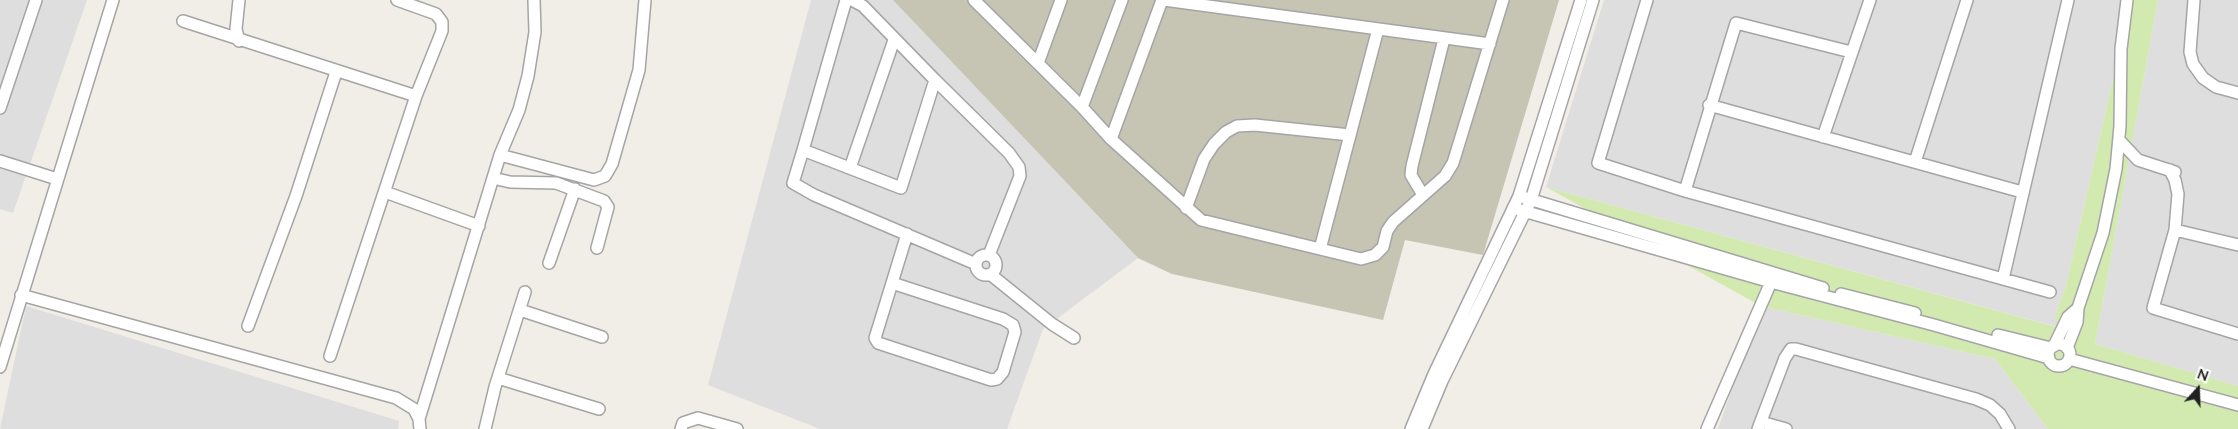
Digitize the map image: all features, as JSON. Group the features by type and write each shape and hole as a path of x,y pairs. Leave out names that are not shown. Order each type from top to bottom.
{"street":[{"path":"0,108 36,0"},
{"path":"0,367 113,0"},
{"path":"239,0 236,29 240,41"},
{"path":"330,356 416,96 442,31 442,22 436,14 397,0"},
{"path":"419,424 500,155 519,110 528,76 535,32 534,0"},
{"path":"500,155 594,180 605,176 612,164 640,70 645,0"},
{"path":"989,255 1020,176 1019,167 1008,153 862,6 852,0 846,0 793,183 814,196 976,264 980,273 990,274 1052,324 1074,338"},
{"path":"1038,63 1062,0"},
{"path":"1082,107 1122,0"},
{"path":"1111,139 1163,0 1490,44"},
{"path":"980,2 1111,139 1201,220 1361,259 1375,255 1382,247 1387,231 1393,222 1445,176 1453,163 1503,0"},
{"path":"1411,429 1434,374 1519,196 1581,0"},
{"path":"1422,429 1442,381 1531,200 1593,0"},
{"path":"1647,0 1598,163 1685,191 2050,292"},
{"path":"1823,137 1870,0"},
{"path":"1915,162 1966,0"},
{"path":"2003,279 2068,0"},
{"path":"2078,308 2068,317 2051,351 2053,364 2060,366 2068,353 2077,322 2078,308 2103,233 2120,141 2121,49 2127,0"},
{"path":"2194,0 2190,52 2193,64 2203,78 2216,87 2238,93"},
{"path":"183,21 336,72 416,96"},
{"path":"1685,191 1709,105 1736,23 1851,52"},
{"path":"1320,249 1378,30"},
{"path":"1423,195 1411,175 1412,166 1444,39"},
{"path":"850,168 894,40"},
{"path":"248,326 296,196 336,72"},
{"path":"803,150 901,188 935,80"},
{"path":"1709,105 2022,192"},
{"path":"1186,208 1204,159 1214,144 1226,132 1238,126 1255,125 1350,135"},
{"path":"2120,141 2138,160 2176,172 2182,178 2183,185 2178,194 2174,230 2153,308 2238,334"},
{"path":"2116,169 2125,163 2138,160"},
{"path":"0,161 57,180"},
{"path":"493,178 510,182 556,183 606,203 608,206 598,248"},
{"path":"549,263 574,189"},
{"path":"385,192 479,226"},
{"path":"1519,196 1844,295 2051,351"},
{"path":"1513,208 1771,282 1934,325 2051,351 2061,344 2068,353 2238,405"},
{"path":"2174,230 2238,245"},
{"path":"892,283 1013,324 1015,332 1003,372 997,379 991,380 878,343 875,338 907,234"},
{"path":"976,264 982,256 989,255"},
{"path":"989,255 996,262 995,269 990,274"},
{"path":"1707,429 1771,282"},
{"path":"485,429 498,378 525,292"},
{"path":"21,295 396,398 414,409 419,424"},
{"path":"520,310 602,337"},
{"path":"1786,429 1760,425 1785,358 1791,349 1796,348 1976,399 1990,405 2000,414 2009,429"},
{"path":"498,378 599,409"},
{"path":"681,429 683,424 698,418 738,429"}],"shaded area":[{"path":"0,0 87,0 13,213 0,209"},
{"path":"811,0 893,0 1138,258 1043,329 1007,429 820,429 708,385"},
{"path":"893,0 1559,0 1483,255 1405,240 1383,320 1172,274 1138,258"},
{"path":"1604,0 2131,0 2066,286 2056,313 2057,327 1546,187"},
{"path":"2158,0 2238,0 2238,386 2095,344"},
{"path":"26,306 399,421 398,429 0,429"},
{"path":"1761,306 1995,359 2048,429 1718,429"}],"green space":[{"path":"2131,0 2158,0 2095,344 2238,386 2238,429 2048,429 1995,359 1761,306 1546,187 2056,327 2056,313 2066,286"}]}
